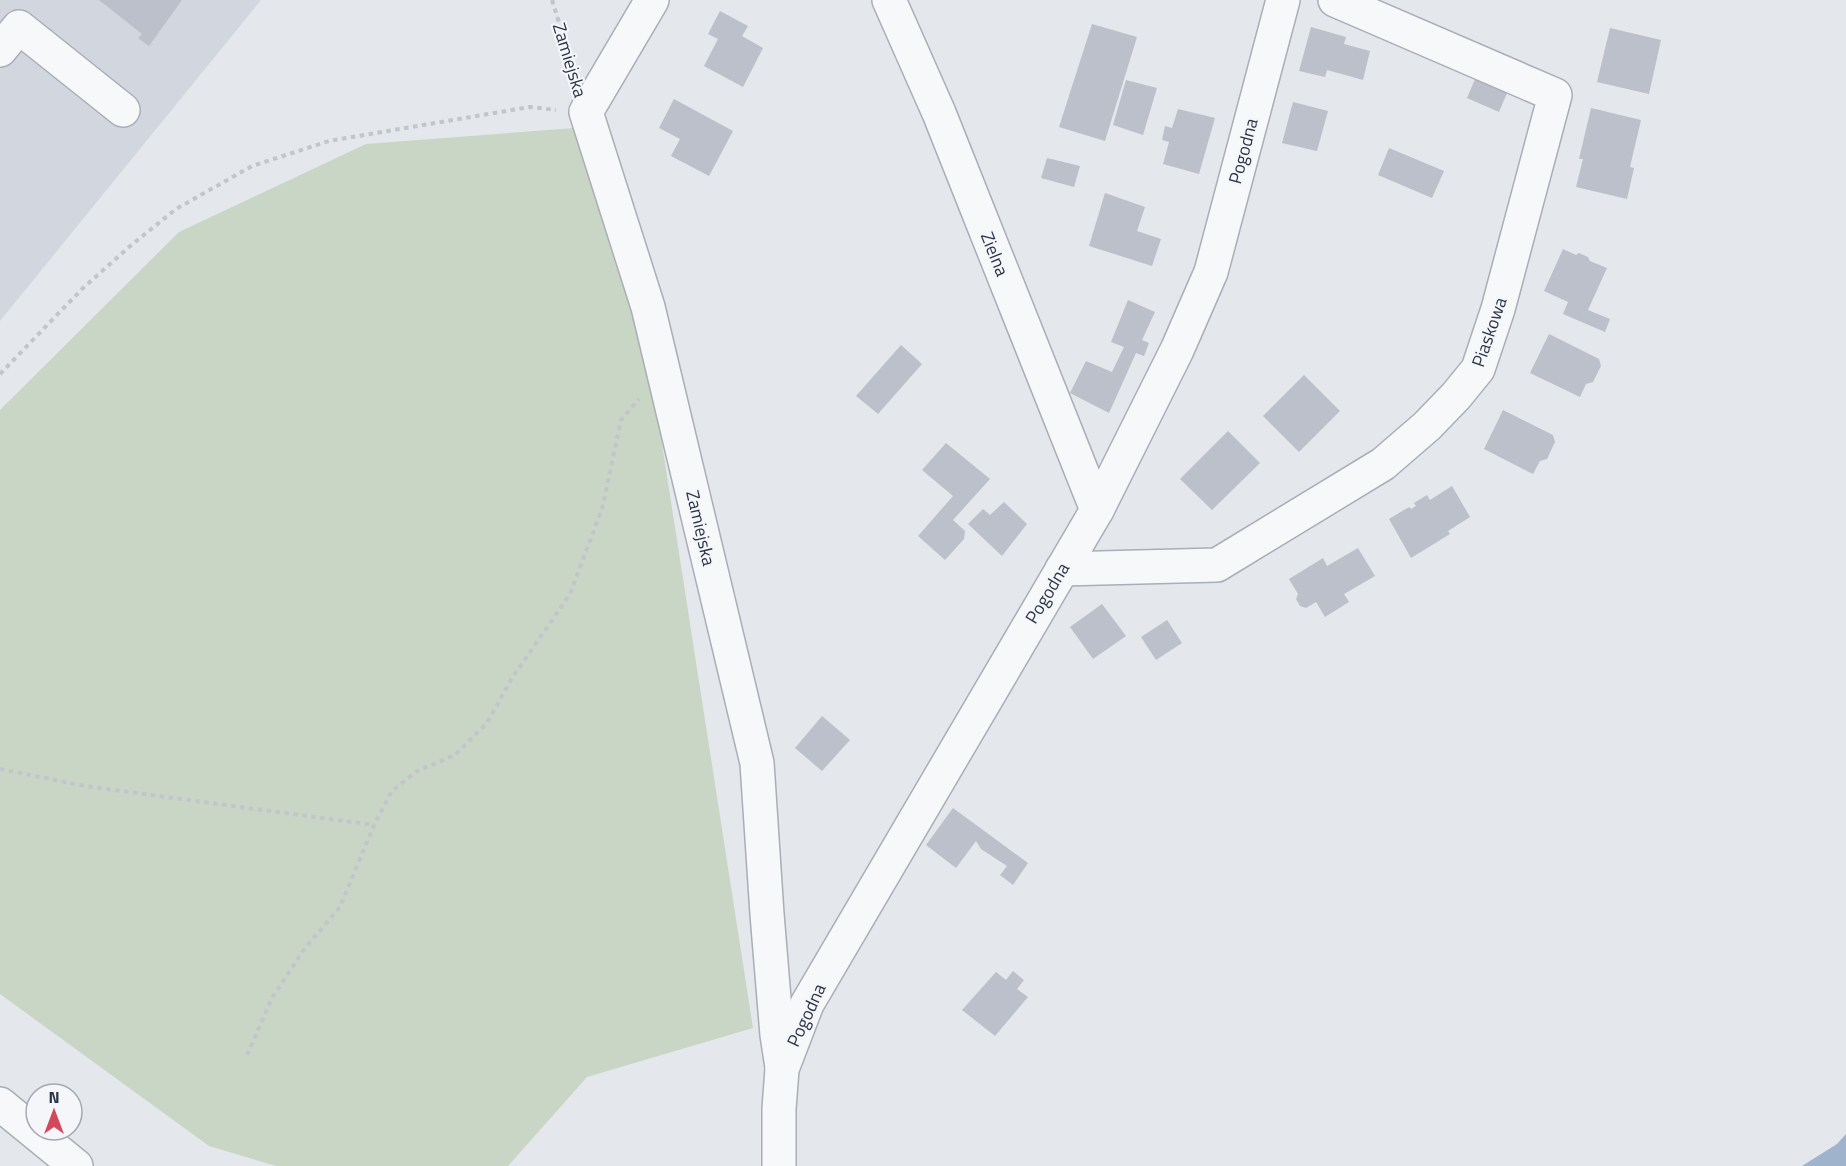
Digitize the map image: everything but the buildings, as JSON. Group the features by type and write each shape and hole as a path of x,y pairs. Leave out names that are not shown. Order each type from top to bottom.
{"street":[{"path":"586,112 652,0"},
{"name":"Zielna","path":"889,0 939,113 1096,510"},
{"name":"Pogodna","path":"779,1166 782,1069 807,1004 1096,510 1177,350 1211,272 1282,0"},
{"name":"Piaskowa","path":"1062,569 1217,565 1383,464 1427,426 1478,369 1498,309 1555,95 1335,0"},
{"path":"0,50 19,27 123,110"},
{"name":"Zamiejska","path":"586,112 648,307 757,763 771,969 782,1069"},
{"path":"0,1104 76,1166"}],"path":[{"name":"Zamiejska","path":"552,0 586,112"},
{"path":"0,374 81,289 138,240 176,209 252,166 329,141 530,107 586,112"},
{"path":"247,1056 273,998 305,948 340,907 374,825 392,791 417,771 455,755 487,723 512,678 570,594 602,510 621,420 638,399 669,390"},
{"path":"0,769 85,786 374,825"}],"shaded area":[{"path":"0,0 261,0 0,321"}],"green space":[{"path":"574,128 648,354 753,1028 587,1077 508,1166 276,1166 209,1146 0,994 0,410 179,232 366,144"}],"water":[{"path":"1846,1134 1846,1166 1802,1166 1837,1144"}]}
